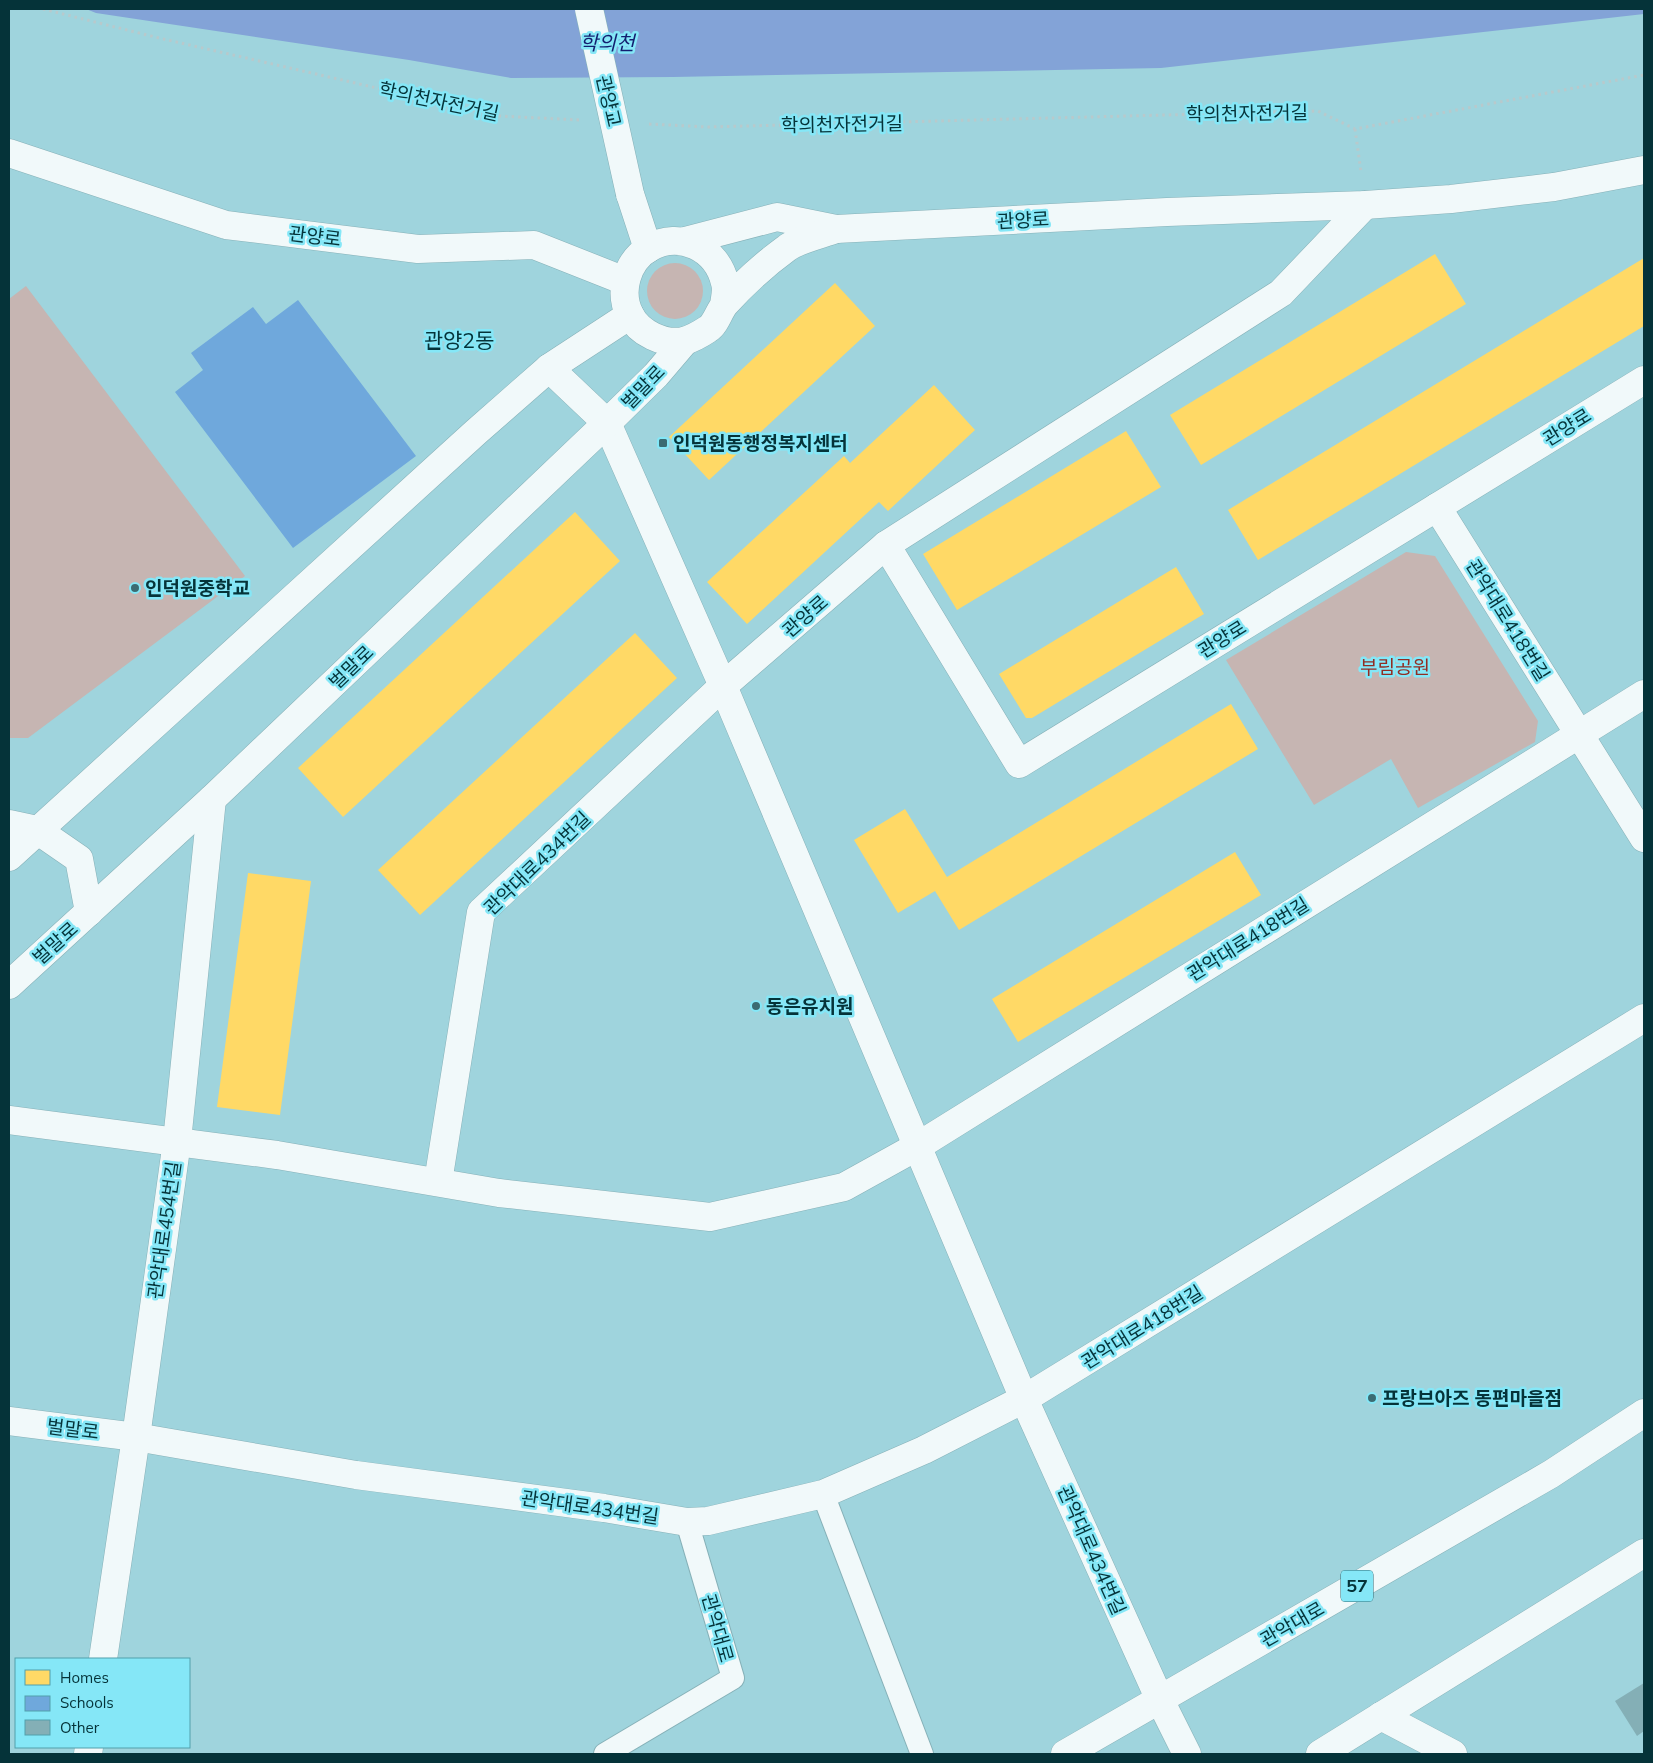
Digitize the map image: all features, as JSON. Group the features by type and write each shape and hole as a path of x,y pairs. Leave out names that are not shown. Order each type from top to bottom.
{"street":[{"name":"관양교","path":"589,9 630,194 648,248"},
{"name":"관양로","path":"9,153 226,225 418,249 534,245 625,281"},
{"name":"관양로","path":"686,241 777,217 836,229 1167,212 1365,205 1451,199 1554,187 1644,170"},
{"name":"관양로","path":"723,686 886,545 1281,293 1365,205"},
{"path":"724,305 726,284 719,265 704,249 686,241 666,241 648,248 633,262 625,281 625,298 630,315 644,331 664,341 685,341 710,328 724,305 789,246 836,229"},
{"path":"9,857 468,439 550,368 630,315"},
{"name":"벌말로","path":"9,985 212,799 607,423 656,375 685,341"},
{"name":"관악대로434번길","path":"550,368 607,423 723,686 1024,1399 1160,1700 1187,1754"},
{"name":"관양로","path":"886,545 1019,764 1644,380"},
{"name":"관악대로418번길","path":"1437,507 1644,838"},
{"name":"관악대로434번길","path":"438,1182 481,912 723,686"},
{"path":"1579,733 1644,694"},
{"name":"관악대로418번길","path":"918,1146 1579,733"},
{"name":"관악대로454번길","path":"102,1658 136,1437 177,1141 212,799"},
{"path":"9,824 37,830 79,859 89,912"},
{"name":"관악대로418번길","path":"1024,1399 1644,1018"},
{"path":"9,1120 276,1155 499,1193 710,1218 844,1187 918,1146"},
{"name":"관악대로434번길","path":"136,1437 356,1476 604,1508 687,1522 708,1521 823,1494 924,1450 1024,1399"},
{"name":"관악대로","path":"1065,1754 1551,1474 1644,1413"},
{"name":"벌말로","path":"9,1421 136,1437"},
{"path":"1320,1754 1644,1553"},
{"path":"1380,1716 1453,1754"}],"lane":[{"path":"823,1494 922,1754"},
{"name":"관악대로","path":"605,1754 733,1678 687,1522"}],"path":[{"name":"학의천자전거길","path":"43,9 159,38 499,116 589,121"},
{"path":"1365,205 1355,129 1644,75"},
{"name":"학의천자전거길","path":"649,124 708,127 1318,111 1355,129"}],"green space":[{"path":"675,263 686,265 695,271 701,280 703,291 701,302 695,311 686,317 675,319 664,317 655,311 649,302 647,291 649,280 655,271 664,265"},
{"path":"26,286 245,576 28,738 9,738 9,299"},
{"name":"부림공원","path":"1406,552 1435,556 1538,721 1535,742 1418,808 1391,759 1314,805 1226,660"}],"water":[{"name":"학의천","path":"86,9 1644,9 1644,14 1161,68 511,78 409,60 96,13"}],"building: Homes":[{"path":"1435,254 1466,304 1201,465 1170,415"},
{"path":"1644,258 1644,326 1258,560 1228,510"},
{"path":"835,283 875,326 709,480 669,437"},
{"path":"934,385 975,430 888,511 879,502 747,624 707,582 844,456 850,463"},
{"path":"1126,431 1161,487 957,610 923,554"},
{"path":"575,512 620,561 343,817 298,768"},
{"path":"1176,567 1204,614 1032,718 1026,718 999,674"},
{"path":"635,633 677,678 420,915 378,870"},
{"path":"1231,704 1258,749 959,930 935,891 898,913 854,840 905,809 947,877"},
{"path":"1235,852 1261,895 1018,1042 992,999"},
{"path":"248,873 311,881 280,1115 217,1107"}],"building: Schools":[{"path":"298,300 416,456 293,548 175,392 203,370 191,353 253,307 266,324"}],"building: Other":[{"path":"1644,1683 1644,1731 1637,1736 1615,1701"}],"place":[{"name":"인덕원동행정복지센터","path":"663,443"},
{"name":"인덕원중학교","path":"135,588"},
{"name":"동은유치원","path":"756,1006"},
{"name":"프랑브아즈 동편마을점","path":"1372,1398"}],"district":[{"name":"관양2동","path":"459,341"}]}
